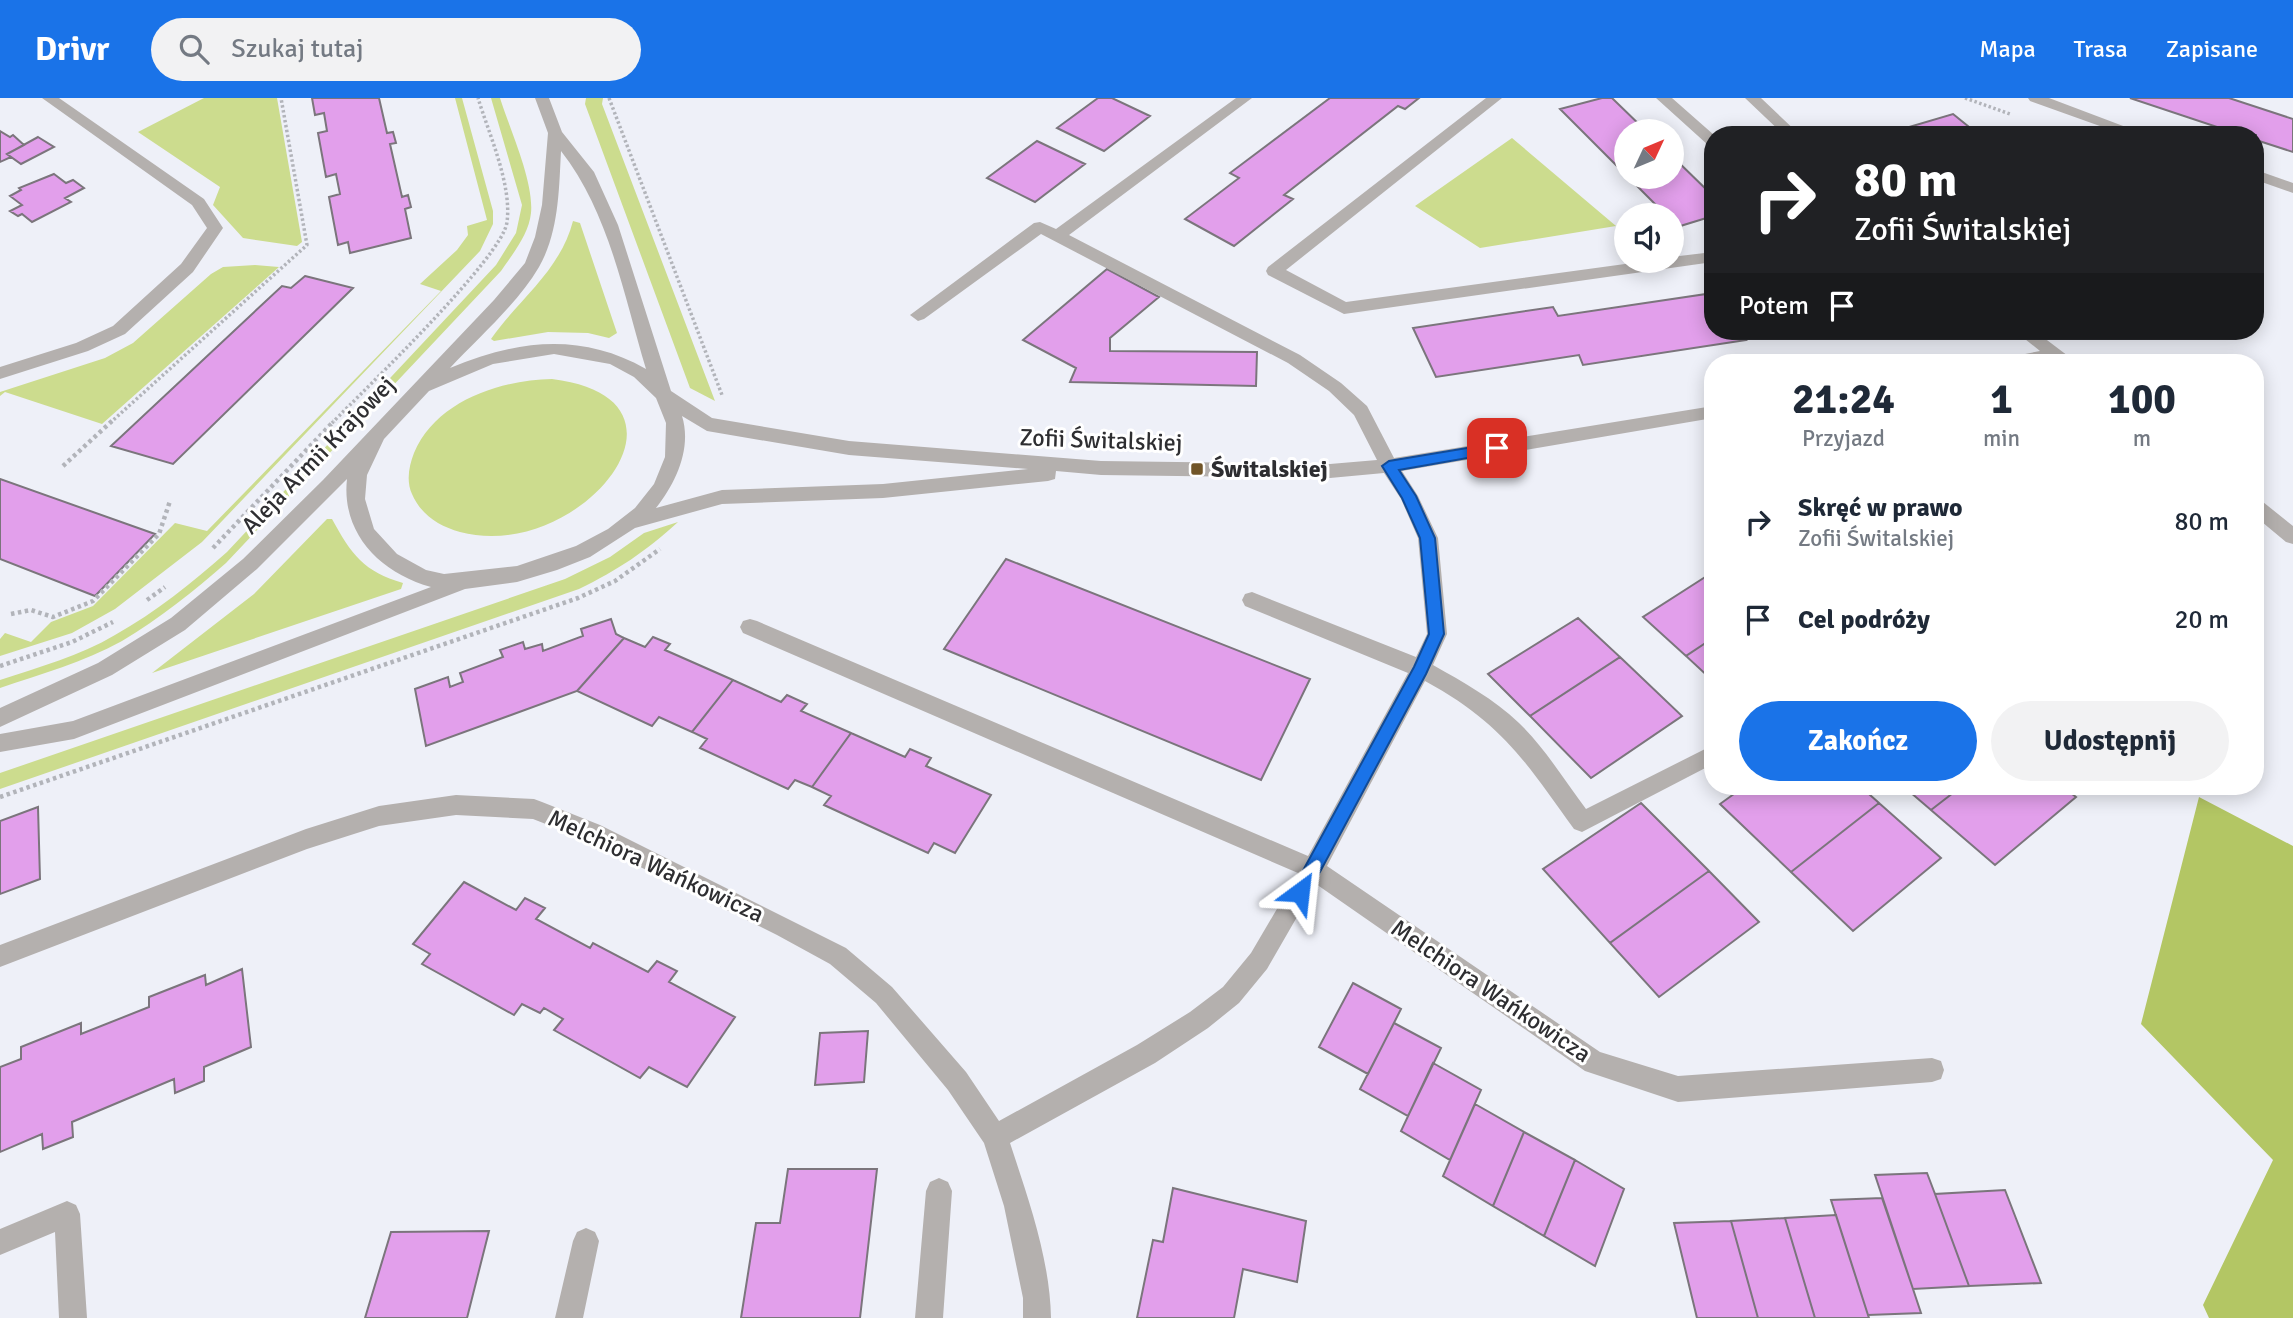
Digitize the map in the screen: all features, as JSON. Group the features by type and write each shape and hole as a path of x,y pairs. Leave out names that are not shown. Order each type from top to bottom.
{"street":[{"path":"0,373 82,347 119,330 187,268 215,228 198,202 49,98"},
{"name":"Aleja Armii Krajowej","path":"542,98 555,133 586,172 610,225 674,421 676,444 670,469 653,498 632,522"},
{"path":"1057,236 1245,98"},
{"path":"1495,98 1444,135 1274,271 1344,308 1704,258"},
{"path":"1663,98 1704,134"},
{"path":"1752,98 1783,126"},
{"path":"2035,98 2114,126"},
{"name":"Aleja Armii Krajowej","path":"0,718 105,669 178,624 250,564 378,433 508,295 532,265 543,237 550,205 555,133"},
{"path":"2264,178 2293,188"},
{"path":"918,315 1040,227 1294,359 1335,387 1361,411 1389,466 1409,496 1428,538 1437,634 1421,669 1313,869 1259,961 1231,995 1146,1054 995,1137"},
{"path":"2037,340 2056,354"},
{"name":"Zofii Świtalskiej","path":"419,388 490,358 554,348 614,359 640,373 663,394 707,424 849,448 1101,468 1330,471 1389,466 1704,414"},
{"path":"378,433 356,479 356,509 367,534 383,554 408,571 439,581 470,581 512,576 565,561 599,545 632,522 722,497 883,491 1101,468"},
{"path":"2264,513 2293,537"},
{"path":"0,743 74,730 470,581"},
{"path":"1252,600 1421,669 1473,697 1511,729 1582,822 1704,759"},
{"name":"Melchiora Wańkowicza","path":"750,627 1313,869 1594,1062 1678,1089 1932,1070"},
{"name":"Melchiora Wańkowicza","path":"0,956 306,839 379,816 456,805 534,809 592,832 785,927 838,957 884,995 957,1081 995,1137 1017,1206 1037,1298 1037,1318"},
{"path":"929,1318 940,1191"},
{"path":"0,1242 67,1214 73,1318"},
{"path":"569,1318 586,1241"}],"path":[{"path":"63,466 307,245 281,98"},
{"path":"210,550 450,300 499,242 508,224 506,192 478,98"},
{"path":"609,98 722,395 754,402 744,432"},
{"path":"11,614 31,610 53,617 93,601 159,534 170,501"},
{"path":"0,797 579,598 623,576 662,547"},
{"path":"145,601 166,587"},
{"path":"0,666 72,642 116,620"}],"green space":[{"path":"204,98 277,98 302,242 297,246 243,238 213,205 220,187 138,132"},
{"path":"455,98 462,98 493,211 493,224 480,251 202,542 115,609 72,633 0,656 0,639 5,633 31,642 51,622 93,606 175,523 207,531 441,291 420,284 457,250 468,235 467,226 487,220"},
{"path":"491,98 500,98 525,171 531,200 527,229 501,271 226,563 201,584 122,641 78,661 0,688 0,680 74,655 115,635 159,607 214,564 496,265 516,233 522,205"},
{"path":"586,98 603,98 602,104 715,401 690,388 585,104"},
{"path":"1512,138 1614,226 1480,248 1415,206"},
{"path":"573,221 580,223 617,333 609,338 588,333 548,332 494,341 491,339 549,270 567,239"},
{"path":"223,267 279,267 102,424 5,392 0,396 0,392 105,358 133,343 211,274"},
{"path":"552,379 600,393 623,416 626,445 611,475 584,503 547,524 505,535 460,532 438,523 426,514 412,494 409,474 414,453 424,435 438,420 454,407 491,389 532,380"},
{"path":"327,519 332,519 360,560 378,573 403,583 401,589 152,673 254,594"},
{"path":"678,522 631,560 579,589 0,789 0,773 565,579 610,557 644,533"},
{"path":"2199,797 2293,846 2293,1318 2209,1318 2203,1305 2273,1160 2141,1024"}],"building":[{"path":"312,98 379,98 387,133 393,132 396,143 390,144 402,197 408,195 411,207 405,209 411,238 350,253 348,242 338,245 329,197 340,194 336,174 326,177 318,133 327,131 324,113 315,115"},
{"path":"1098,98 1112,98 1150,116 1104,151 1057,128"},
{"path":"1330,98 1419,98 1405,109 1398,106 1284,195 1293,199 1234,246 1185,219 1239,178 1230,173"},
{"path":"1612,98 1634,119 1614,119 1614,163 1560,109"},
{"path":"2130,98 2229,98 2293,119 2293,152 2264,143 2264,126 2214,126"},
{"path":"1953,114 1968,126 1912,126"},
{"path":"0,131 10,137 13,135 24,145 7,154 11,157 0,162"},
{"path":"38,137 54,147 21,164 7,154"},
{"path":"1037,141 1085,164 1035,202 987,178"},
{"path":"1684,168 1704,187 1704,219 1684,225 1684,203 1654,203 1640,189 1684,189"},
{"path":"54,174 66,183 73,180 84,188 65,198 71,202 32,222 22,214 18,216 10,211 22,205 10,196 21,190 19,188"},
{"path":"1107,269 1159,297 1110,338 1110,351 1257,352 1256,386 1070,382 1076,368 1023,340"},
{"path":"305,276 353,288 173,464 111,446 282,286 291,288"},
{"path":"1704,294 1704,340 1746,340 1583,365 1579,355 1436,377 1413,328 1553,307 1558,316"},
{"path":"0,479 155,534 95,596 0,559"},
{"path":"1006,559 1310,679 1261,780 944,649"},
{"path":"1704,578 1704,644 1686,656 1643,617"},
{"path":"1578,618 1620,657 1530,716 1488,674"},
{"path":"611,619 616,634 624,638 577,691 426,746 415,689 448,677 450,687 463,682 460,673 503,657 500,650 523,642 525,649 542,644 543,651 583,636 581,629"},
{"path":"653,637 670,644 665,650 733,680 692,732 659,717 652,726 577,691 624,638 645,647"},
{"path":"1704,644 1704,673 1686,656"},
{"path":"1620,657 1682,716 1591,778 1530,716"},
{"path":"733,680 781,702 787,695 807,704 801,711 851,733 812,787 795,780 788,789 700,748 707,739 692,732"},
{"path":"851,733 905,757 910,749 931,758 926,766 991,795 955,853 934,843 928,853 824,805 831,796 812,787"},
{"path":"1732,795 1870,795 1879,803 1791,872 1720,804"},
{"path":"1914,795 1950,795 1931,810"},
{"path":"1950,795 2076,797 1995,865 1931,810"},
{"path":"1641,803 1709,871 1610,943 1543,869"},
{"path":"1879,803 1941,858 1853,931 1791,872"},
{"path":"38,807 40,879 0,894 0,821"},
{"path":"1709,871 1759,922 1659,997 1610,943"},
{"path":"464,882 516,910 525,898 545,908 536,919 590,948 593,943 648,972 657,961 677,971 669,982 735,1017 687,1087 649,1067 640,1078 554,1030 563,1019 544,1008 540,1013 522,1004 514,1015 422,964 430,954 413,944"},
{"path":"242,969 251,1047 204,1067 204,1081 175,1093 174,1079 72,1122 73,1137 43,1149 42,1134 0,1152 0,1067 21,1059 21,1047 81,1023 81,1034 149,1007 149,997 205,975 206,985"},
{"path":"1353,983 1401,1009 1368,1074 1319,1047"},
{"path":"1394,1023 1441,1048 1408,1116 1360,1089"},
{"path":"868,1031 864,1082 815,1085 820,1033"},
{"path":"1433,1063 1481,1090 1450,1160 1401,1131"},
{"path":"1475,1104 1524,1132 1493,1206 1443,1176"},
{"path":"1524,1132 1575,1160 1544,1236 1493,1206"},
{"path":"1575,1160 1624,1189 1595,1266 1544,1236"},
{"path":"788,1169 877,1169 860,1318 741,1318 756,1223 780,1223"},
{"path":"1927,1173 1969,1286 1913,1289 1875,1175"},
{"path":"1173,1188 1306,1221 1297,1282 1243,1269 1234,1318 1137,1318 1153,1240 1163,1242"},
{"path":"2005,1190 2041,1283 1969,1286 1935,1194"},
{"path":"1882,1198 1921,1313 1868,1315 1831,1200"},
{"path":"1836,1215 1869,1318 1815,1318 1785,1218"},
{"path":"1785,1218 1815,1318 1758,1318 1731,1221"},
{"path":"1731,1221 1758,1318 1697,1318 1674,1223"},
{"path":"489,1231 467,1318 365,1318 391,1232"}],"place":[{"name":"Świtalskiej","path":"1197,469"}],"route":[{"path":"1300,892 1421,669 1437,634 1428,538 1409,496 1389,466 1497,448"}]}
